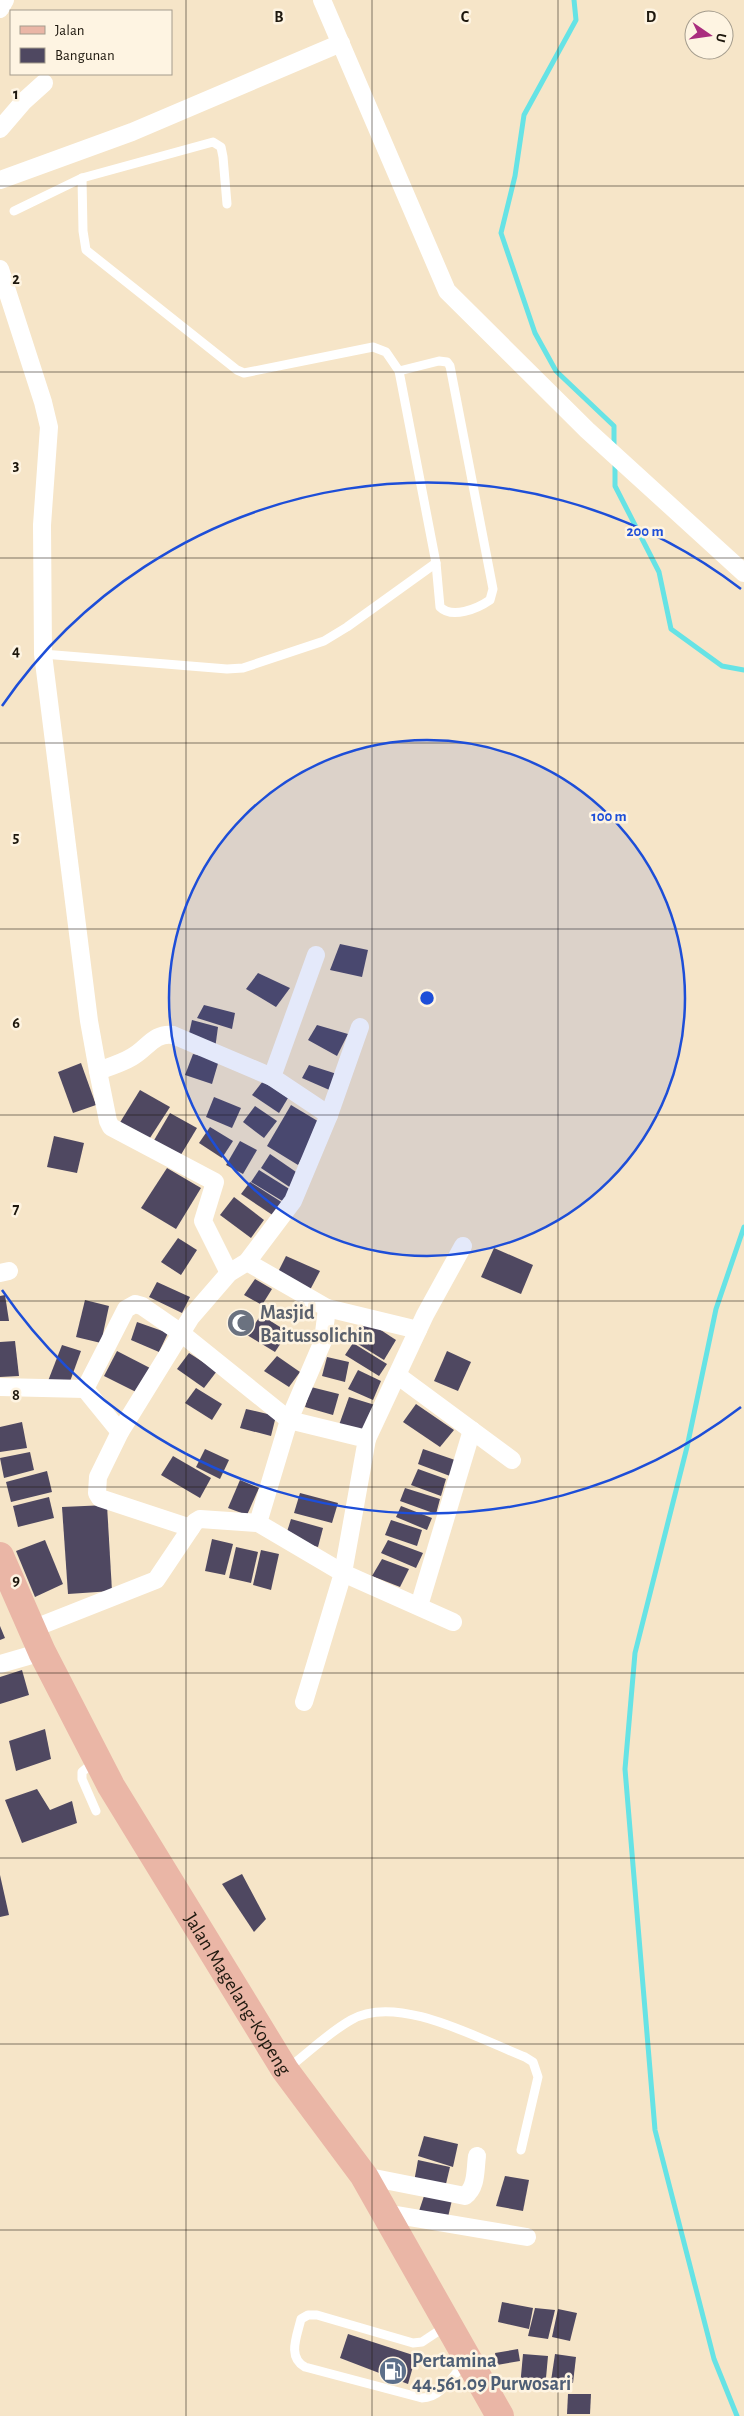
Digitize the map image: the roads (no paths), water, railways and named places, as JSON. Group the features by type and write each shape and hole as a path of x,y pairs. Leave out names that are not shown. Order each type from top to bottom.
{"main road":[{"name":"Jalan Magelang-Kopeng","path":"0,1556 37,1640 111,1786 285,2070 364,2176 500,2416"}],"street":[{"path":"0,9 5,0"},
{"path":"322,0 447,291 587,430 744,573"},
{"path":"0,180 132,132 341,43"},
{"path":"0,129 24,101 44,83"},
{"path":"0,273 43,402 49,427 42,525 43,654 90,1021 108,1122 111,1126 215,1182 203,1221 229,1273"},
{"path":"272,1076 316,955"},
{"path":"191,1528 100,1498 97,1493 98,1477 120,1432 191,1317 229,1273 247,1262 293,1201 329,1115 360,1027"},
{"path":"98,1071 131,1058 156,1037 165,1033 272,1076 329,1115"},
{"path":"304,1702 343,1573 368,1439 418,1330 463,1246"},
{"path":"247,1262 327,1308 418,1330"},
{"path":"85,1389 126,1310 131,1306 142,1306 181,1333 289,1420 368,1439"},
{"path":"258,1523 289,1420 323,1341 327,1308"},
{"path":"397,1375 512,1460"},
{"path":"0,1387 85,1389 120,1432"},
{"path":"419,1606 472,1430"},
{"path":"0,1664 37,1640 156,1580 191,1528 200,1519 258,1523 343,1573 453,1622"},
{"path":"364,2176 465,2196 471,2191 474,2184 477,2156"},
{"path":"385,2213 527,2237"}],"lane":[{"path":"14,211 82,178 213,142 221,147 227,204"},
{"path":"82,178 83,231 86,250 236,370 244,373 373,347 386,352 399,370 436,563 440,607 445,612 456,613 490,600 493,589 450,366 443,361 399,370"},
{"path":"43,654 228,669 243,668 324,641 347,627 436,563"},
{"path":"96,1811 82,1779 82,1772 86,1766 98,1759"},
{"path":"285,2070 351,2020 372,2012 394,2011 419,2015 525,2057 533,2062 538,2077 521,2150"},
{"path":"448,2324 422,2342 413,2343 316,2315 308,2315 301,2319 293,2355 297,2362 305,2367 422,2398 431,2398 438,2394 468,2358"}],"waterway":[{"path":"574,0 576,20 524,115 515,176 501,233 535,333 556,371 614,426 614,448"},
{"path":"615,462 615,486 659,572 671,629 722,666 744,670"},
{"path":"737,2416 714,2359 655,2130 625,1769 635,1653 687,1447 716,1309 744,1227"}],"place":[{"name":"Masjid Baitussolichin","path":"241,1323"},
{"name":"Pertamina 44.561.09 Purwosari","path":"393,2371"}]}
